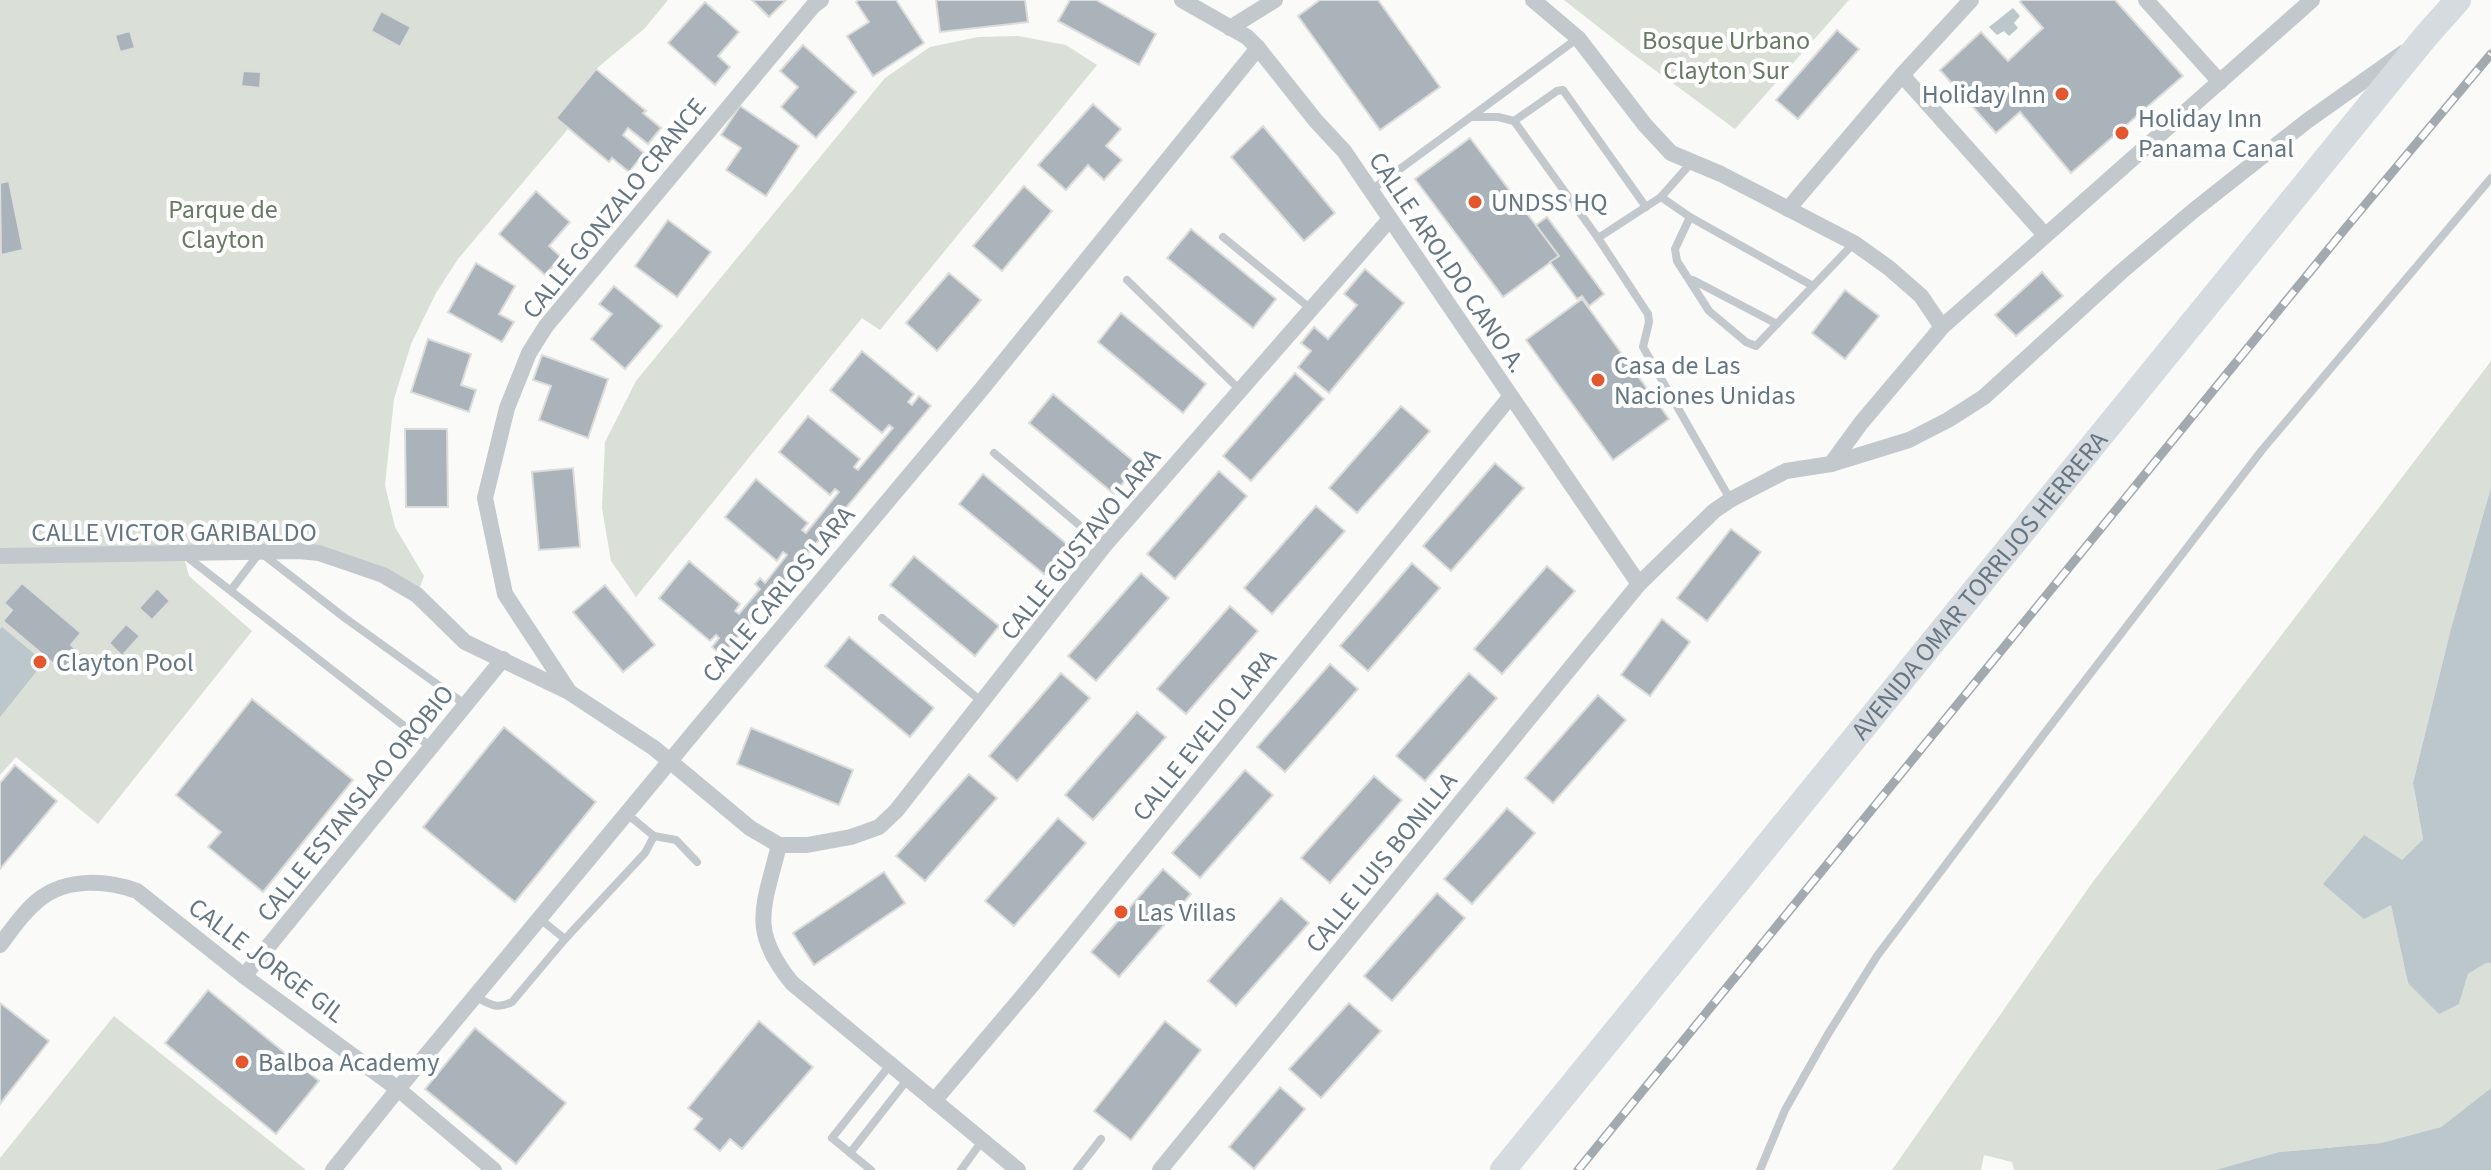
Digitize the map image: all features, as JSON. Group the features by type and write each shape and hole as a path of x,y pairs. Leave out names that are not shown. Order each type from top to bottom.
{"main road":[{"name":"AVENIDA OMAR TORRIJOS HERRERA","path":"1503,1170 2458,0"}],"street":[{"name":"CALLE GONZALO CRANCE","path":"569,692 505,594 494,549 485,498 507,408 529,353 546,326 821,0"},
{"name":"CALLE AROLDO CANO A.","path":"1182,0 1247,37 1344,151 1639,584"},
{"path":"1230,28 1275,0"},
{"path":"1533,0 1578,38 1645,125 1671,153 1721,174 1854,243 1921,296 1942,327"},
{"path":"1788,209 1902,75 1971,0"},
{"path":"2146,0 2220,82"},
{"path":"1831,464 1861,423 1942,327 2312,0"},
{"name":"CALLE LUIS BONILLA","path":"1160,1170 1639,584 1714,511 1786,471 1831,464 1909,440 1984,397 2193,211 2307,121 2426,36"},
{"name":"CALLE CARLOS LARA","path":"333,1170 981,390 1258,48"},
{"path":"1902,75 2045,235"},
{"name":"CALLE GUSTAVO LARA","path":"779,845 832,842 865,833 879,827 896,811 1104,546 1390,219"},
{"name":"CALLE EVELIO LARA","path":"934,1101 1510,397"},
{"name":"CALLE VICTOR GARIBALDO","path":"0,556 319,553 383,575 417,595 465,642 503,659"},
{"path":"503,659 569,692 671,761 750,828 779,845 763,913 766,944 775,963 792,983 1018,1170"},
{"name":"CALLE ESTANSLAO OROBIO","path":"244,976 503,659"},
{"name":"CALLE JORGE GIL","path":"0,945 34,905 55,891 98,882 137,891 244,976 398,1089 494,1170"}],"lane":[{"path":"1370,192 1578,38"},
{"path":"1514,121 1563,90 1646,207"},
{"path":"1472,117 1498,117 1514,121 1598,238 1648,314 1643,347 1730,500"},
{"path":"1598,238 1661,197 1691,163"},
{"path":"1760,1170 1785,1110 1877,956 2262,450 2491,178"},
{"path":"1661,197 1690,217 1813,286"},
{"path":"1690,217 1675,249 1677,261 1709,311 1746,342 1756,346 1854,243"},
{"path":"1223,237 1311,309"},
{"path":"1690,278 1777,324"},
{"path":"1127,280 1240,390"},
{"path":"994,453 1104,546"},
{"path":"231,590 260,552 466,705"},
{"path":"183,553 432,748"},
{"path":"882,618 983,703"},
{"path":"627,814 654,836 676,840 697,862"},
{"path":"476,997 495,1007 512,1002 565,939 645,853 654,836"},
{"path":"540,919 565,939"},
{"path":"871,1170 832,1138 890,1065"},
{"path":"850,1153 907,1080"},
{"path":"1077,1170 1101,1139"},
{"path":"961,1170 982,1141"}],"green space":[{"name":"Parque de Clayton","path":"0,0 668,0 645,28 596,69 556,118 568,129 458,259 436,293 411,344 394,399 385,485 395,527 424,576 417,595 319,553 183,554 189,576 252,631 98,824 16,757 0,775"},
{"name":"Bosque Urbano Clayton Sur","path":"1564,0 1849,0 1735,129"},
{"path":"1018,36 1066,45 1097,65 880,330 862,318 636,597 611,561 602,508 605,442 636,381 885,78 930,47 978,37"},
{"path":"2491,361 2491,487 2450,632 2413,783 2423,839 2402,860 2391,904 2408,983 2459,1004 2468,974 2491,963 2491,1088 2441,1127 2381,1143 2279,1152 2215,1170 2014,1170 2012,1162 1984,1155 1981,1170 1892,1170 2092,883"},
{"path":"114,1016 306,1170 0,1170 0,1158"}],"shaded area":[{"path":"2013,8 2020,16 2014,23 2018,28 2009,36 2004,31 1997,35 1989,27"},
{"path":"2491,487 2491,963 2468,974 2459,1004 2439,1014 2408,983 2391,905 2364,919 2323,884 2364,835 2402,860 2423,839 2413,783 2450,632"},
{"path":"2,627 44,662 0,717 0,629"},
{"path":"2491,1088 2491,1170 2215,1170 2279,1152 2381,1143 2441,1127"}],"building":[{"path":"752,0 786,0 769,17"},
{"path":"896,0 924,43 873,76 847,36 869,22 856,2"},
{"path":"936,0 1025,0 1028,22 940,32"},
{"path":"1070,0 1096,0 1156,34 1139,65 1058,21"},
{"path":"1320,0 1378,0 1440,87 1380,130 1298,16"},
{"name":"Holiday Inn","path":"2115,0 2183,76 2071,173 2020,112 1996,133 1940,70 1981,32 2008,61 2043,28 2020,2"},
{"path":"705,2 739,32 718,56 730,67 715,85 668,43"},
{"path":"381,11 411,27 400,47 371,31"},
{"path":"1837,30 1859,49 1798,119 1776,100"},
{"path":"130,31 135,48 120,52 115,35"},
{"path":"803,45 856,92 816,138 781,107 798,87 780,71"},
{"path":"596,69 646,111 643,113 661,128 648,144 628,128 623,135 644,153 629,172 612,158 609,162 556,118"},
{"path":"243,71 261,72 260,88 241,86"},
{"path":"1093,104 1121,129 1106,146 1122,160 1104,180 1088,165 1066,190 1038,165"},
{"path":"740,106 799,146 766,196 726,170 741,148 721,135"},
{"path":"1263,126 1335,213 1304,241 1231,157"},
{"name":"UNDSS HQ","path":"1470,138 1559,256 1503,297 1415,179"},
{"path":"9,181 23,250 1,255 0,183"},
{"path":"1024,186 1052,211 1002,271 973,246"},
{"path":"536,191 570,222 549,246 561,257 545,275 499,234"},
{"path":"1547,217 1604,294 1589,306 1582,296 1577,299 1550,262 1559,256 1536,225"},
{"path":"668,220 711,252 677,297 635,266"},
{"path":"1191,229 1276,299 1253,328 1167,258"},
{"path":"476,263 515,286 499,314 514,322 502,342 448,312"},
{"path":"1365,269 1404,303 1329,393 1298,367 1311,351 1301,343 1314,327 1328,339 1357,305 1344,294"},
{"path":"2042,272 2063,296 2016,336 1995,315"},
{"path":"949,273 981,300 937,351 906,323"},
{"path":"614,286 662,326 625,369 591,339 612,314 599,304"},
{"path":"1845,290 1879,316 1845,359 1812,333"},
{"name":"Casa de Las Naciones Unidas","path":"1582,299 1669,419 1613,460 1526,340"},
{"path":"1121,313 1206,384 1183,413 1098,342"},
{"path":"428,339 471,354 461,385 476,390 469,412 411,392"},
{"path":"862,351 914,394 908,402 912,405 919,396 931,406 722,656 712,647 719,638 716,635 710,641 659,598 689,561 740,604 735,611 739,614 760,589 755,584 760,578 765,583 787,555 783,552 777,561 725,517 756,479 808,523 802,530 806,533 839,492 835,489 830,495 779,452 808,416 860,459 854,467 858,470 893,428 889,425 882,433 830,390"},
{"path":"542,355 608,379 588,438 539,420 551,386 533,380"},
{"path":"1295,373 1324,399 1251,481 1223,456"},
{"path":"1053,394 1138,465 1114,494 1029,423"},
{"path":"1401,406 1430,431 1357,513 1329,488"},
{"path":"405,429 447,429 448,507 406,507"},
{"path":"1495,463 1524,488 1451,571 1423,546"},
{"path":"573,468 580,547 539,550 532,472"},
{"path":"1219,471 1247,496 1175,579 1147,554"},
{"path":"983,474 1068,545 1044,574 959,504"},
{"path":"1316,506 1345,531 1272,614 1244,588"},
{"path":"1731,529 1761,552 1707,621 1677,598"},
{"path":"914,556 999,626 975,656 890,585"},
{"path":"1412,563 1440,588 1368,671 1340,646"},
{"path":"1547,566 1575,591 1502,674 1474,649"},
{"path":"1141,573 1169,598 1096,681 1068,656"},
{"path":"22,583 81,633 71,645 84,657 68,676 3,621 12,610 4,603"},
{"path":"605,585 655,645 623,672 573,612"},
{"path":"157,588 170,601 152,620 139,608"},
{"path":"1230,606 1258,631 1186,714 1157,689"},
{"path":"1662,619 1690,642 1650,696 1621,675"},
{"path":"126,624 140,636 122,656 109,643"},
{"path":"849,637 934,708 910,737 825,666"},
{"path":"1330,664 1358,689 1285,772 1257,747"},
{"path":"1061,673 1090,698 1017,781 989,756"},
{"path":"1469,673 1497,698 1425,781 1396,756"},
{"path":"1598,695 1626,720 1553,803 1525,778"},
{"path":"252,699 353,780 263,892 208,847 221,832 176,795"},
{"path":"1137,712 1166,737 1093,820 1065,795"},
{"path":"504,727 596,802 515,902 423,827"},
{"path":"751,728 853,770 839,805 737,764"},
{"path":"15,765 57,801 0,869 0,783"},
{"path":"1245,770 1273,795 1200,878 1172,853"},
{"path":"969,774 997,798 925,881 896,856"},
{"path":"1374,776 1402,800 1330,883 1301,858"},
{"path":"1507,808 1535,833 1472,904 1444,879"},
{"path":"1058,818 1086,843 1014,926 985,901"},
{"path":"1163,869 1191,894 1119,977 1091,952"},
{"path":"884,872 905,903 814,965 793,933"},
{"path":"1437,893 1465,918 1392,1001 1364,976"},
{"path":"1281,898 1309,923 1236,1006 1208,981"},
{"name":"Balboa Academy","path":"208,990 319,1081 276,1134 165,1043"},
{"path":"0,1003 49,1041 0,1104"},
{"path":"1349,1003 1381,1031 1321,1098 1289,1069"},
{"path":"759,1021 813,1067 742,1149 730,1139 720,1151 694,1129 702,1119 688,1108"},
{"path":"1165,1021 1201,1050 1131,1140 1094,1111"},
{"path":"475,1028 566,1103 516,1164 425,1089"},
{"path":"1280,1087 1305,1109 1254,1169 1229,1147"}],"railway":[{"path":"1578,1170 2491,54"}],"place":[{"name":"Holiday Inn","path":"2062,94"},
{"name":"Holiday Inn Panama Canal","path":"2122,133"},
{"name":"UNDSS HQ","path":"1475,202"},
{"name":"Casa de Las Naciones Unidas","path":"1598,380"},
{"name":"Clayton Pool","path":"40,662"},
{"name":"Las Villas","path":"1121,912"},
{"name":"Balboa Academy","path":"242,1062"}]}
